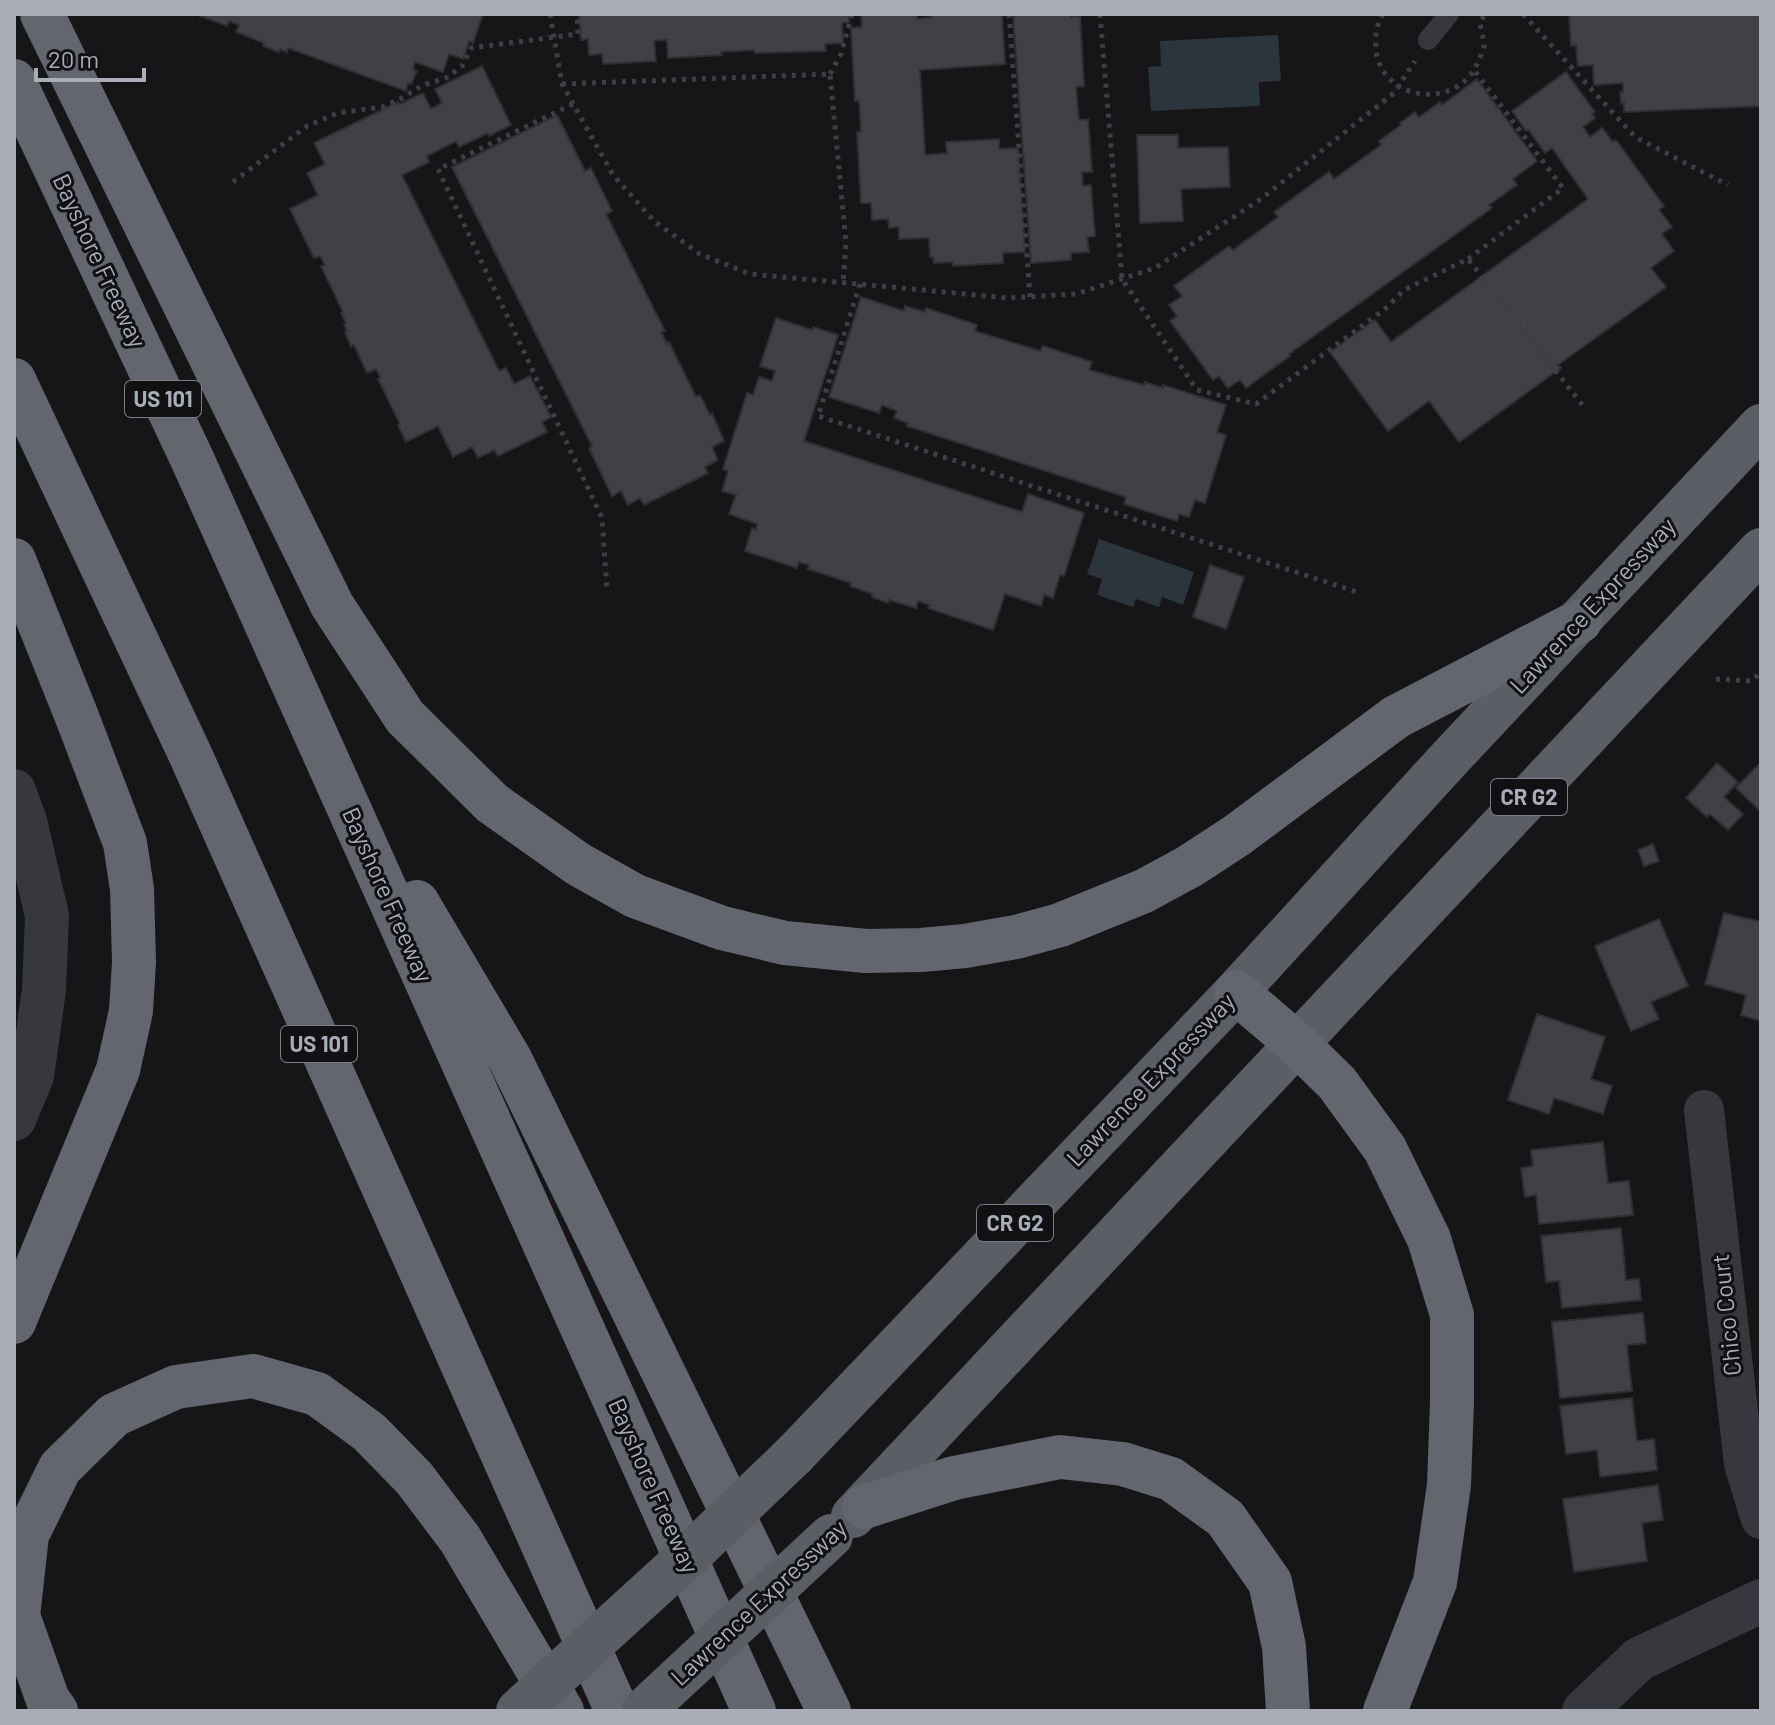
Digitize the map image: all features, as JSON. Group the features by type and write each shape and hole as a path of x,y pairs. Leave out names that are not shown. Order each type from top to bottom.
{"highway":[{"path":"42,14 332,605 405,717 492,803 578,864 635,896 722,928 772,940 866,951 965,946 1060,925 1144,891 1190,866 1236,836 1396,717 1580,621"},
{"name":"Bayshore Freeway","path":"14,81 193,461 754,1711"},
{"name":"US 101","path":"14,380 190,754 617,1711"},
{"name":"Lawrence Expressway","path":"518,1711 795,1454 1236,992 1761,426"},
{"name":"Lawrence Expressway","path":"643,1711 864,1507 1761,550"},
{"path":"14,560 125,843 132,889 134,962 131,1011 118,1070 14,1322"},
{"path":"308,718 510,1059 829,1711"},
{"path":"1236,992 1337,1083 1385,1149 1429,1239 1452,1315 1449,1485 1435,1582 1385,1711"},
{"path":"56,1711 48,1700 18,1616 27,1535 60,1468 114,1415 176,1387 253,1376 317,1394 369,1432 414,1478 460,1539 562,1711"},
{"path":"864,1507 954,1478 1060,1457 1123,1464 1171,1479 1225,1518 1270,1582 1284,1647 1288,1711"}],"street":[{"path":"14,791 25,821 47,916 44,990 32,1076 14,1119"},
{"name":"Chico Court","path":"1704,1110 1744,1464 1761,1519"},
{"path":"1584,1711 1639,1659 1761,1601"}],"lane":[{"path":"1428,40 1449,14"}],"path":[{"path":"550,14 562,84 613,175 655,222 700,254 750,274 1008,298 1076,294 1155,268 1261,199 1394,93 1428,40"},
{"path":"233,182 307,126 338,113 382,107 423,85 446,78 462,66 471,48 578,34 577,14"},
{"path":"843,283 846,243 830,74 841,54 852,14"},
{"path":"1009,14 1030,297"},
{"path":"1100,14 1122,279 1197,390 1256,404 1385,309 1404,290 1468,259 1563,188 1474,70"},
{"path":"1523,14 1635,137 1728,185"},
{"path":"562,84 830,74"},
{"path":"573,104 438,169 602,518 607,590"},
{"path":"1468,259 1584,407"},
{"path":"860,284 818,416 1360,593"},
{"path":"1716,679 1750,681 1761,673"}],"shaded area":[{"path":"1278,35 1281,81 1259,82 1260,106 1151,111 1148,67 1161,66 1160,41"},
{"path":"1099,539 1194,572 1183,605 1162,597 1159,607 1136,599 1133,607 1097,595 1102,579 1087,574"}],"building":[{"path":"195,14 483,14 473,43 469,41 463,59 449,54 443,72 415,62 413,69 417,71 406,91 288,48 287,52 280,49 279,52 236,32 239,25 229,21 227,26"},
{"path":"579,14 849,14 849,22 842,23 843,43 825,44 826,51 755,53 754,50 668,58 667,40 654,41 656,61 603,64 602,54 589,55 588,39 581,40"},
{"path":"861,14 917,14 917,19 932,17 932,14 1002,15 1005,64 920,70 925,155 947,153 946,142 999,139 999,149 1018,148 1025,252 1003,253 1003,263 953,266 952,262 934,263 933,257 930,257 929,238 899,239 899,227 889,228 888,219 872,220 871,203 861,203 857,132 861,132 859,100 855,101 851,28 862,27"},
{"path":"1013,14 1080,16 1084,86 1076,87 1079,120 1088,119 1092,172 1082,172 1083,186 1091,185 1095,236 1087,237 1089,252 1071,253 1071,260 1031,263"},
{"path":"1569,14 1761,14 1761,106 1624,112 1620,92 1623,92 1623,83 1594,85 1593,65 1578,66 1576,45 1571,46"},
{"path":"482,66 511,125 459,147 456,141 427,156 429,162 402,175 499,371 506,368 514,384 530,376 551,417 542,422 547,432 498,456 494,450 478,458 472,447 453,457 438,426 406,442 376,369 367,373 354,345 351,347 345,332 343,312 321,266 325,265 320,256 314,258 290,209 318,195 307,173 325,164 314,143 423,93 431,109 442,103 435,89"},
{"path":"1566,72 1595,112 1592,114 1595,118 1583,127 1590,137 1602,128 1613,142 1616,140 1664,206 1659,210 1672,227 1662,234 1674,251 1651,268 1666,287 1459,442 1429,401 1388,431 1330,352 1375,320 1391,342 1588,199 1552,148 1545,153 1512,111"},
{"path":"1477,79 1537,161 1513,179 1517,185 1489,205 1492,208 1246,388 1240,380 1228,388 1219,376 1213,380 1170,321 1177,316 1169,305 1182,296 1174,286 1229,246 1233,250 1278,217 1274,212 1329,172 1334,179 1381,145 1379,141 1415,112 1419,117 1440,102 1442,105"},
{"path":"557,115 585,171 591,168 612,211 606,214 665,331 661,332 667,344 669,342 696,397 700,395 710,415 712,413 724,441 712,447 718,460 705,467 708,473 644,505 640,498 628,505 621,491 612,496 589,448 592,446 452,167"},
{"path":"1137,135 1178,135 1178,148 1228,147 1230,187 1181,189 1183,221 1140,223"},
{"path":"861,297 904,311 905,306 925,312 926,308 977,325 975,331 1040,351 1043,346 1092,362 1089,370 1144,385 1145,382 1163,388 1163,385 1226,405 1217,432 1226,435 1205,503 1195,500 1189,517 1179,514 1177,521 1124,504 1126,497 907,426 908,423 894,418 897,411 882,405 879,413 829,397"},
{"path":"776,318 838,335 804,441 1022,512 1028,494 1084,513 1064,576 1060,575 1053,598 1044,595 1041,606 1005,594 993,630 928,608 930,605 918,601 916,608 889,600 888,603 850,586 851,583 808,569 809,565 799,562 797,568 745,551 752,528 756,530 757,524 729,514 736,495 722,491 728,471 723,469 747,393 753,395 759,377 772,381 775,371 760,366"},
{"path":"1210,565 1244,577 1226,629 1193,617"},
{"path":"1761,762 1761,812 1736,788"},
{"path":"1717,763 1738,782 1724,797 1743,814 1728,830 1686,798"},
{"path":"1653,844 1659,861 1644,866 1638,850"},
{"path":"1724,913 1761,922 1761,1021 1741,1015 1746,995 1705,984"},
{"path":"1659,919 1688,986 1651,1002 1659,1019 1631,1031 1595,946"},
{"path":"1537,1014 1605,1037 1591,1079 1612,1086 1603,1114 1554,1098 1549,1114 1508,1100"},
{"path":"1603,1142 1608,1183 1629,1181 1633,1215 1539,1224 1536,1195 1525,1197 1521,1168 1533,1166 1531,1150"},
{"path":"1621,1228 1626,1280 1639,1279 1641,1300 1562,1308 1559,1281 1546,1282 1541,1236"},
{"path":"1643,1313 1646,1343 1627,1345 1632,1391 1560,1398 1552,1322"},
{"path":"1632,1398 1637,1441 1654,1439 1657,1470 1600,1477 1597,1450 1566,1454 1560,1406"},
{"path":"1658,1485 1663,1520 1642,1523 1647,1561 1574,1572 1563,1499"}]}
